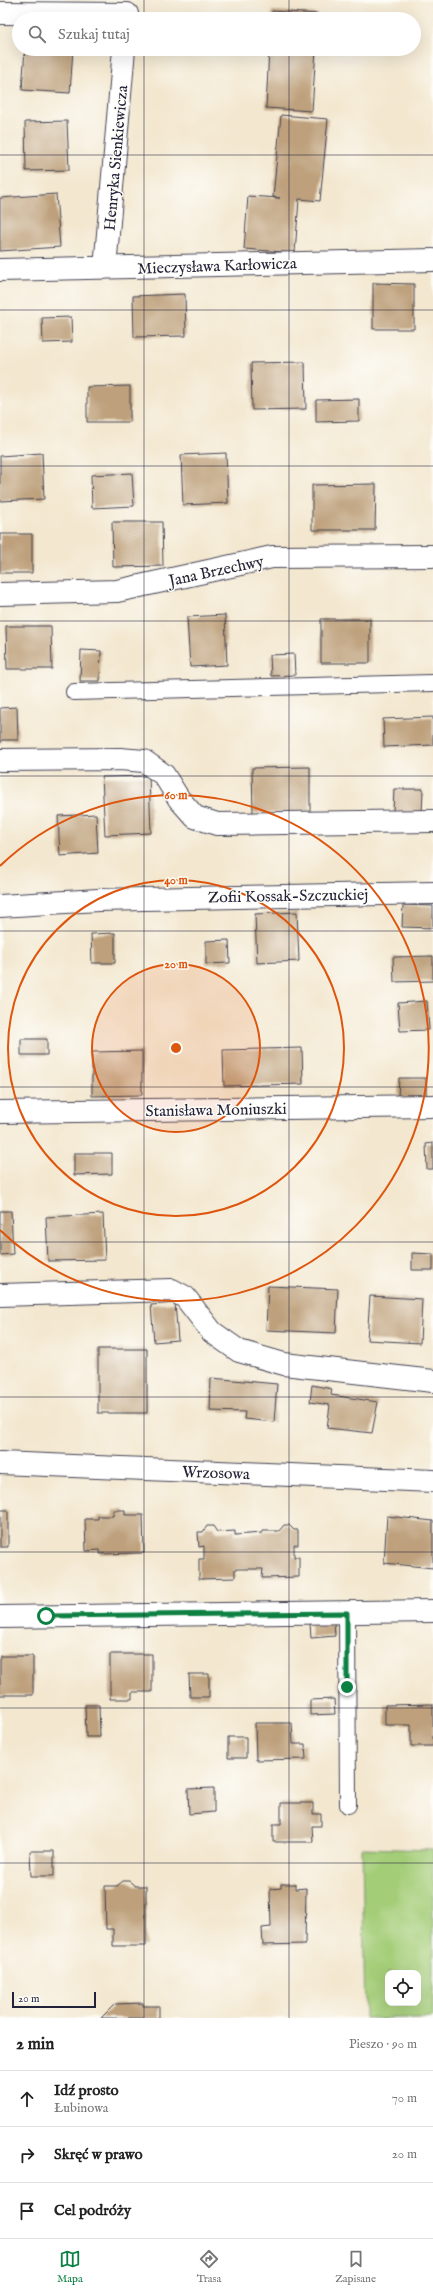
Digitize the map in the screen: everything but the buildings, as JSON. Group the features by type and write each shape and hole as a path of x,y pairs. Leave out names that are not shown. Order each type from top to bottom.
{"street":[{"path":"64,12 128,11"},
{"path":"0,13 12,13"},
{"name":"Henryka Sienkiewicza","path":"105,268 123,56"},
{"name":"Mieczysława Karłowicza","path":"0,270 433,260"},
{"name":"Jana Brzechwy","path":"0,594 117,591 272,557 433,556"},
{"path":"0,760 120,759 144,761 164,775 179,799 195,817 217,824 433,821"},
{"name":"Zofii Kossak-Szczuckiej","path":"0,906 98,900 433,894"},
{"name":"Stanisława Moniuszki","path":"0,1112 433,1106"},
{"path":"0,1295 172,1290 185,1297 212,1332 239,1351 284,1364 433,1381"},
{"name":"Wrzosowa","path":"0,1463 433,1482"},
{"path":"0,1617 433,1611"}],"lane":[{"path":"74,692 433,683"},
{"path":"347,1613 348,1805"}],"green space":[{"path":"362,1848 433,1850 433,2018 365,2018"}],"route":[{"path":"46,1616 347,1613 347,1687"}]}
